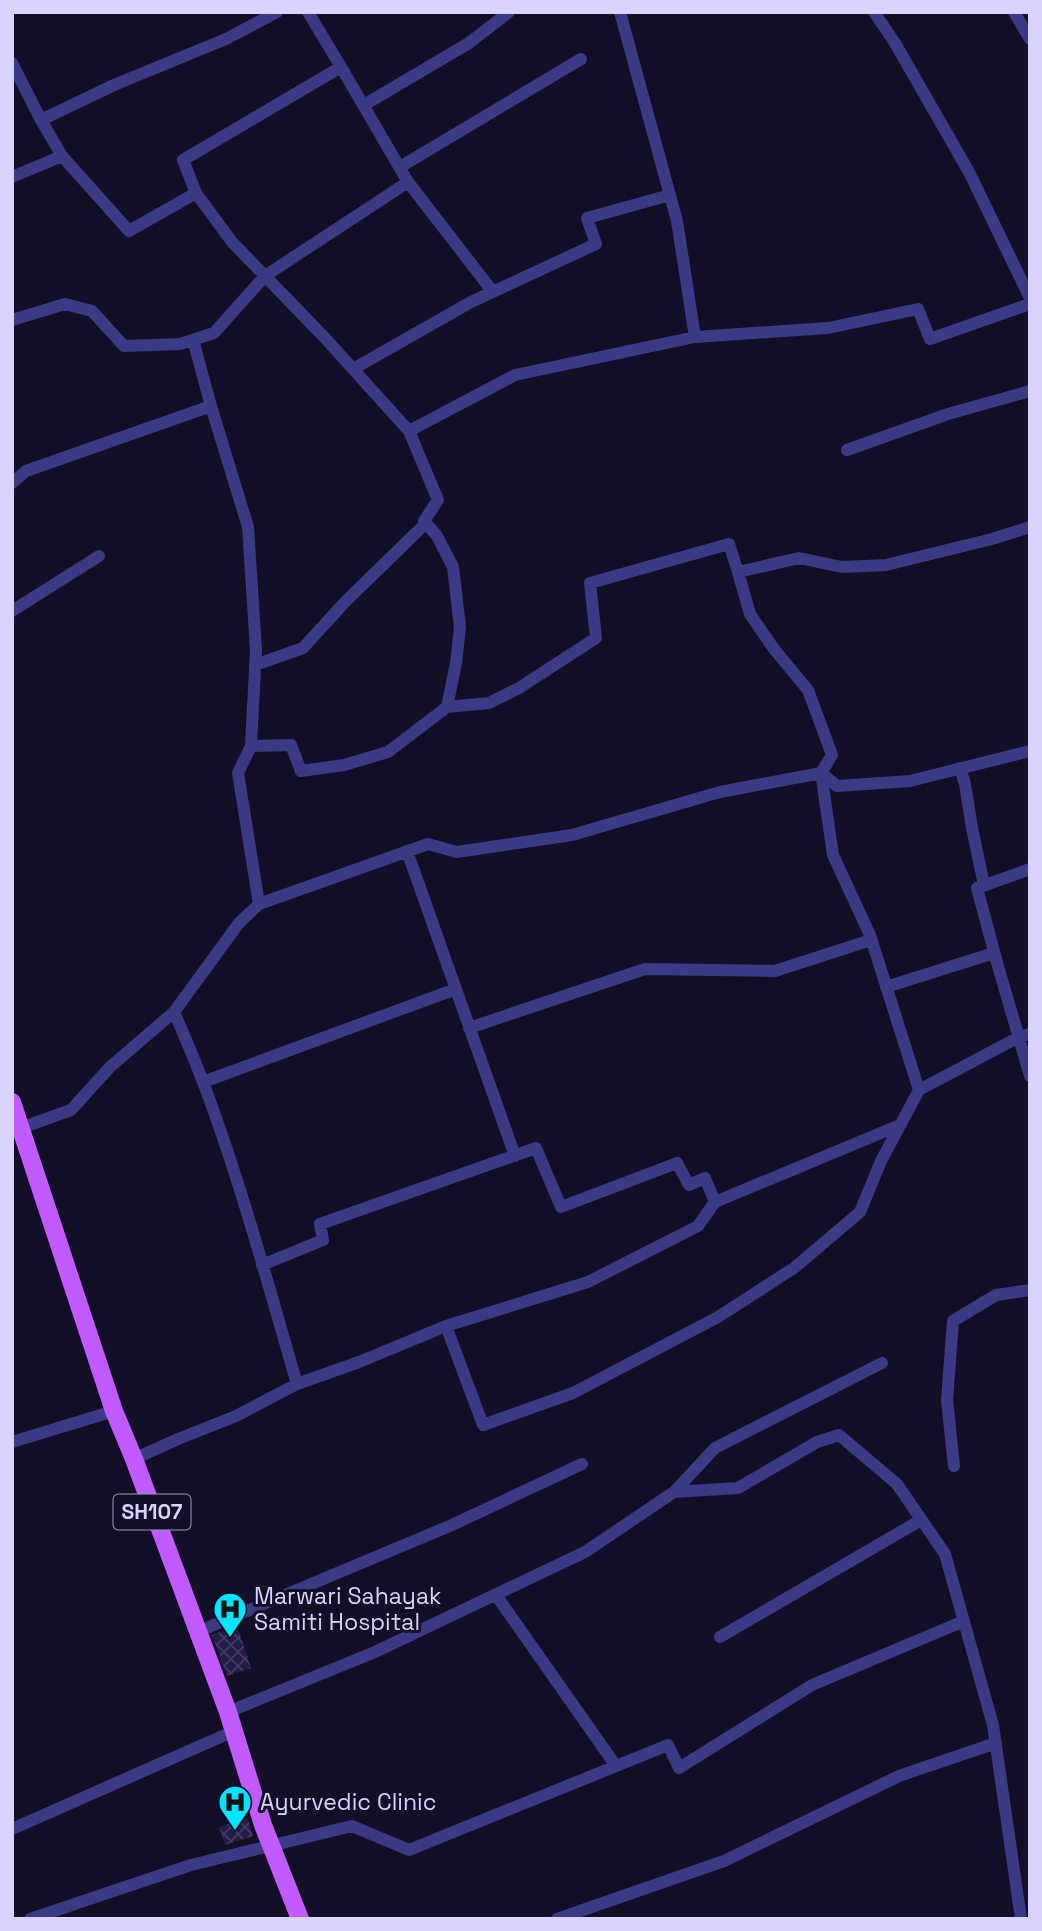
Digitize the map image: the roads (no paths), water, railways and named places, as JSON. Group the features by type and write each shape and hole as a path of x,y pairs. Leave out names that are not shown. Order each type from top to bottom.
{"main road":[{"name":"SH107","path":"12,1102 114,1411 228,1712 271,1846 300,1919"}],"street":[{"path":"41,120 114,85 226,39 277,12"},
{"path":"308,12 408,182 493,292"},
{"path":"364,105 469,43 509,12"},
{"path":"620,12 677,222 695,337"},
{"path":"874,12 895,43 969,172 1030,298"},
{"path":"1014,12 1030,39"},
{"path":"400,167 581,59"},
{"path":"12,62 62,156 129,231 197,193"},
{"path":"341,67 183,160 197,193 232,242 409,430 438,500 424,522 437,536 453,567 460,627 447,707"},
{"path":"12,177 62,156"},
{"path":"12,320 65,304 92,311 124,346 180,344 214,333 265,276 408,182"},
{"path":"353,369 471,302 596,244 587,218 670,195"},
{"path":"409,430 515,375 695,337 828,328 918,309 930,339 1030,304"},
{"path":"193,340 248,527 256,650 251,746 238,773 259,904"},
{"path":"847,450 948,414 1030,391"},
{"path":"12,483 26,471 211,406"},
{"path":"255,665 303,648 345,602 426,523"},
{"path":"738,572 799,558 842,567 886,565 1030,527"},
{"path":"251,746 291,745 301,771 344,765 388,752 447,707 488,704 519,688 596,638 590,583 729,544 750,614 774,649 808,690 832,755 821,774 833,855 871,940 919,1090"},
{"path":"12,611 99,555"},
{"path":"21,1128 71,1111 110,1067 174,1012 239,923 259,904 428,844 457,852 572,835 720,792 821,774 837,786 910,781 1030,751"},
{"path":"960,768 985,885"},
{"path":"407,851 514,1156"},
{"path":"1030,869 977,888 994,953 1024,1035 1030,1076"},
{"path":"469,1028 645,969 775,971 871,940"},
{"path":"886,987 994,953"},
{"path":"203,1082 456,989"},
{"path":"174,1012 203,1082 297,1384"},
{"path":"446,1326 483,1424 573,1393 718,1317 794,1268 860,1212 881,1161 919,1090 1024,1035"},
{"path":"134,1459 236,1416 297,1384 446,1326 588,1282 698,1226 715,1202 900,1125"},
{"path":"262,1265 323,1240 320,1224 536,1148 561,1207 677,1163 689,1185 705,1178 715,1202"},
{"path":"954,1466 947,1400 953,1321 996,1294 1030,1290"},
{"path":"228,1712 375,1652 585,1552 674,1492 715,1448 882,1363"},
{"path":"12,1442 114,1411"},
{"path":"674,1492 738,1488 817,1442 839,1435 897,1484 944,1554 964,1621 993,1725 1021,1919"},
{"path":"197,1632 452,1525 582,1464"},
{"path":"720,1637 921,1520"},
{"path":"496,1595 616,1766"},
{"path":"30,1919 191,1865 352,1826 409,1850 668,1745 679,1768 812,1685 964,1621"},
{"path":"12,1829 234,1731"},
{"path":"557,1919 724,1861 899,1776 996,1743"}],"place":[{"name":"Marwari Sahayak Samiti Hospital","path":"230,1639"},
{"name":"Ayurvedic Clinic","path":"235,1832"}]}
